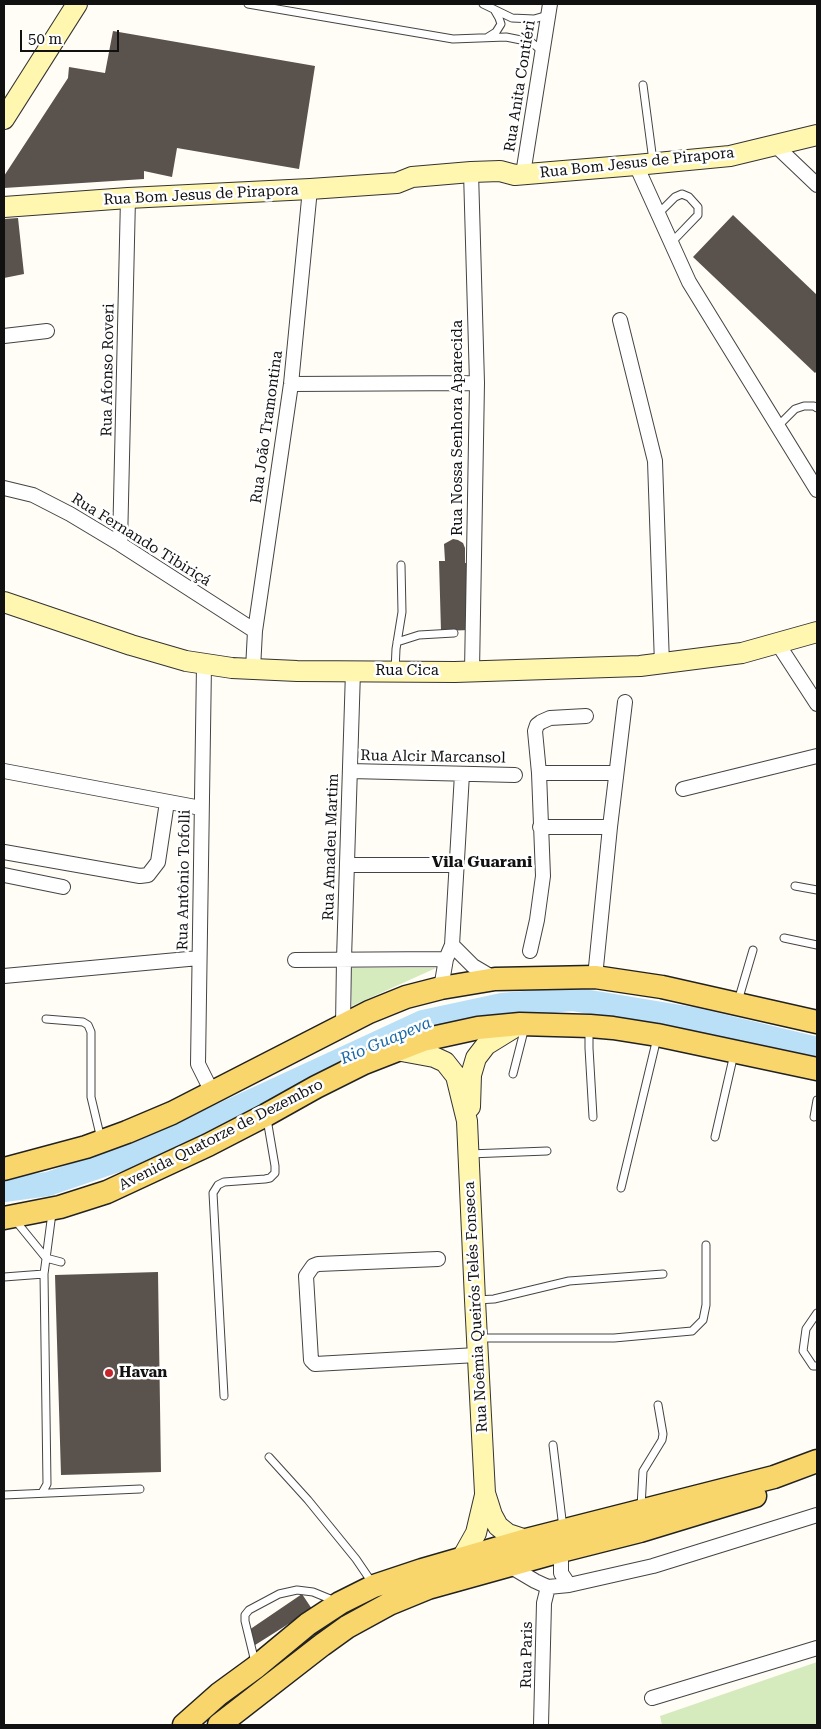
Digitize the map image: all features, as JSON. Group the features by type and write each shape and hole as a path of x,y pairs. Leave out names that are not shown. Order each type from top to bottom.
{"main road":[{"path":"4,1169 101,1142 172,1113 376,1009 406,997 441,988 495,979 595,977 662,987 817,1022"},
{"name":"Avenida Quatorze de Dezembro","path":"8,1217 53,1209 107,1192 266,1115 324,1083 396,1050 423,1040 478,1028 523,1024 590,1026 657,1035 817,1069"},
{"path":"219,1725 347,1627 389,1604 428,1588 508,1566 562,1541 641,1510 774,1476 817,1461"},
{"path":"184,1725 219,1694 256,1667 308,1624 340,1603 374,1586 526,1540 562,1541 640,1531 817,1478"},
{"path":"238,1725 264,1689"}],"street":[{"path":"4,119 77,4"},
{"name":"Rua Anita Contiéri","path":"519,175 549,9"},
{"name":"Rua Bom Jesus de Pirapora","path":"4,208 128,198 397,183 412,177 471,179 498,184 519,175 730,156 817,135"},
{"path":"775,146 817,185"},
{"path":"645,165 658,214 690,282 817,490"},
{"name":"Rua Nossa Senhora Aparecida","path":"471,179 477,383 472,671"},
{"name":"Rua João Tramontina","path":"253,669 255,631 291,384 310,189"},
{"name":"Rua Afonso Roveri","path":"120,544 128,198"},
{"path":"620,320 655,461 662,664"},
{"path":"4,336 47,332"},
{"path":"291,384 477,383"},
{"name":"Rua Fernando Tibiriçá","path":"4,488 33,495 120,544 255,631"},
{"name":"Rua Cica","path":"4,602 131,645 204,665 253,669 472,671 640,666 742,653 817,632"},
{"path":"778,644 817,704"},
{"name":"Rua Antônio Tofolli","path":"204,665 198,1064 212,1092"},
{"name":"Rua Amadeu Martim","path":"344,1025 352,671"},
{"path":"595,977 625,702"},
{"path":"530,951 543,876 539,773 535,731 541,722 550,718 586,716"},
{"path":"684,789 817,756"},
{"path":"4,771 202,808"},
{"name":"Rua Alcir Marcansol","path":"350,772 515,775"},
{"path":"539,773 616,774"},
{"path":"441,988 446,958 452,946 462,774"},
{"path":"4,852 140,876 148,875 158,862 167,802"},
{"path":"540,827 610,827"},
{"path":"347,865 456,865"},
{"path":"4,875 63,887"},
{"path":"452,946 473,966 495,979"},
{"path":"4,976 199,958"},
{"path":"295,960 446,958"},
{"name":"Rua Noêmia Queirós Telés Fonseca","path":"467,1121 471,1101 471,1075 476,1058 486,1045 523,1024"},
{"name":"Rua Noêmia Queirós Telés Fonseca","path":"396,1050 434,1057 445,1062 456,1076 467,1121 474,1300 485,1493 492,1515 498,1526 508,1534 526,1540"},
{"path":"438,1259 318,1264 313,1266 306,1276 310,1360 315,1364 477,1346"},
{"name":"Rua Noêmia Queirós Telés Fonseca","path":"462,1558 476,1533 485,1493"},
{"path":"508,1566 548,1587 569,1585 654,1566 817,1515"},
{"path":"562,1541 562,1573 569,1585"},
{"name":"Rua Paris","path":"542,1725 544,1603 548,1587"},
{"path":"652,1698 817,1648"}],"lane":[{"path":"248,4 453,39 506,37 521,39 531,42 542,51"},
{"path":"485,38 496,32 501,24 496,12 486,5"},
{"path":"486,5 512,18 534,19 549,9"},
{"path":"643,86 645,165"},
{"path":"658,214 675,197 682,194 689,197 698,207 698,215 670,243"},
{"path":"779,425 795,408 814,406 817,408"},
{"path":"395,671 402,612 401,565"},
{"path":"397,642 419,635 454,633"},
{"path":"795,886 817,890"},
{"path":"784,938 817,945"},
{"path":"737,1004 753,950"},
{"path":"46,1019 83,1022 88,1025 91,1032 91,1097 101,1142"},
{"path":"514,1074 523,1024"},
{"path":"590,1026 589,1048 593,1117"},
{"path":"621,1188 657,1035"},
{"path":"714,1137 734,1051"},
{"path":"814,1117 817,1100"},
{"path":"224,1396 213,1193 218,1185 224,1182 265,1179 270,1178 275,1173 266,1115"},
{"path":"469,1154 547,1151"},
{"path":"42,1493 48,1484 44,1274 53,1209"},
{"path":"8,1217 46,1258 61,1262"},
{"path":"477,1346 614,1338 692,1330 703,1320 705,1312 706,1245"},
{"path":"4,1277 44,1274"},
{"path":"474,1300 494,1299 569,1280 663,1274"},
{"path":"817,1312 806,1329 803,1351 813,1366 817,1366"},
{"path":"641,1510 643,1471 662,1440 663,1434 658,1405"},
{"path":"553,1445 562,1541"},
{"path":"269,1457 344,1544 374,1586"},
{"path":"4,1495 140,1489"},
{"path":"256,1667 245,1621 245,1615 249,1610 279,1594 296,1590 313,1592 340,1603"}],"green space":[{"path":"351,968 436,968 352,1006"},
{"path":"817,1662 817,1725 662,1725 660,1716"}],"building":[{"path":"113,31 315,66 299,169 177,148 172,177 144,171 144,179 4,188 4,176 68,78 69,67 105,73"},
{"path":"733,215 817,295 817,371 815,373 693,257"},
{"path":"18,218 24,274 4,278 4,219"},
{"path":"453,539 463,543 465,563 470,563 470,630 441,631 439,561 445,561 444,544"},
{"name":"Havan","path":"158,1272 161,1472 61,1475 55,1275"},
{"path":"302,1594 312,1609 252,1647 249,1630"}],"waterway":[{"name":"Rio Guapeva","path":"4,1190 48,1184 144,1151 423,1022 502,1005 572,999 692,1019 817,1049"}],"place":[{"name":"Havan","path":"109,1373"}],"district":[{"name":"Vila Guarani","path":"482,862"}]}
